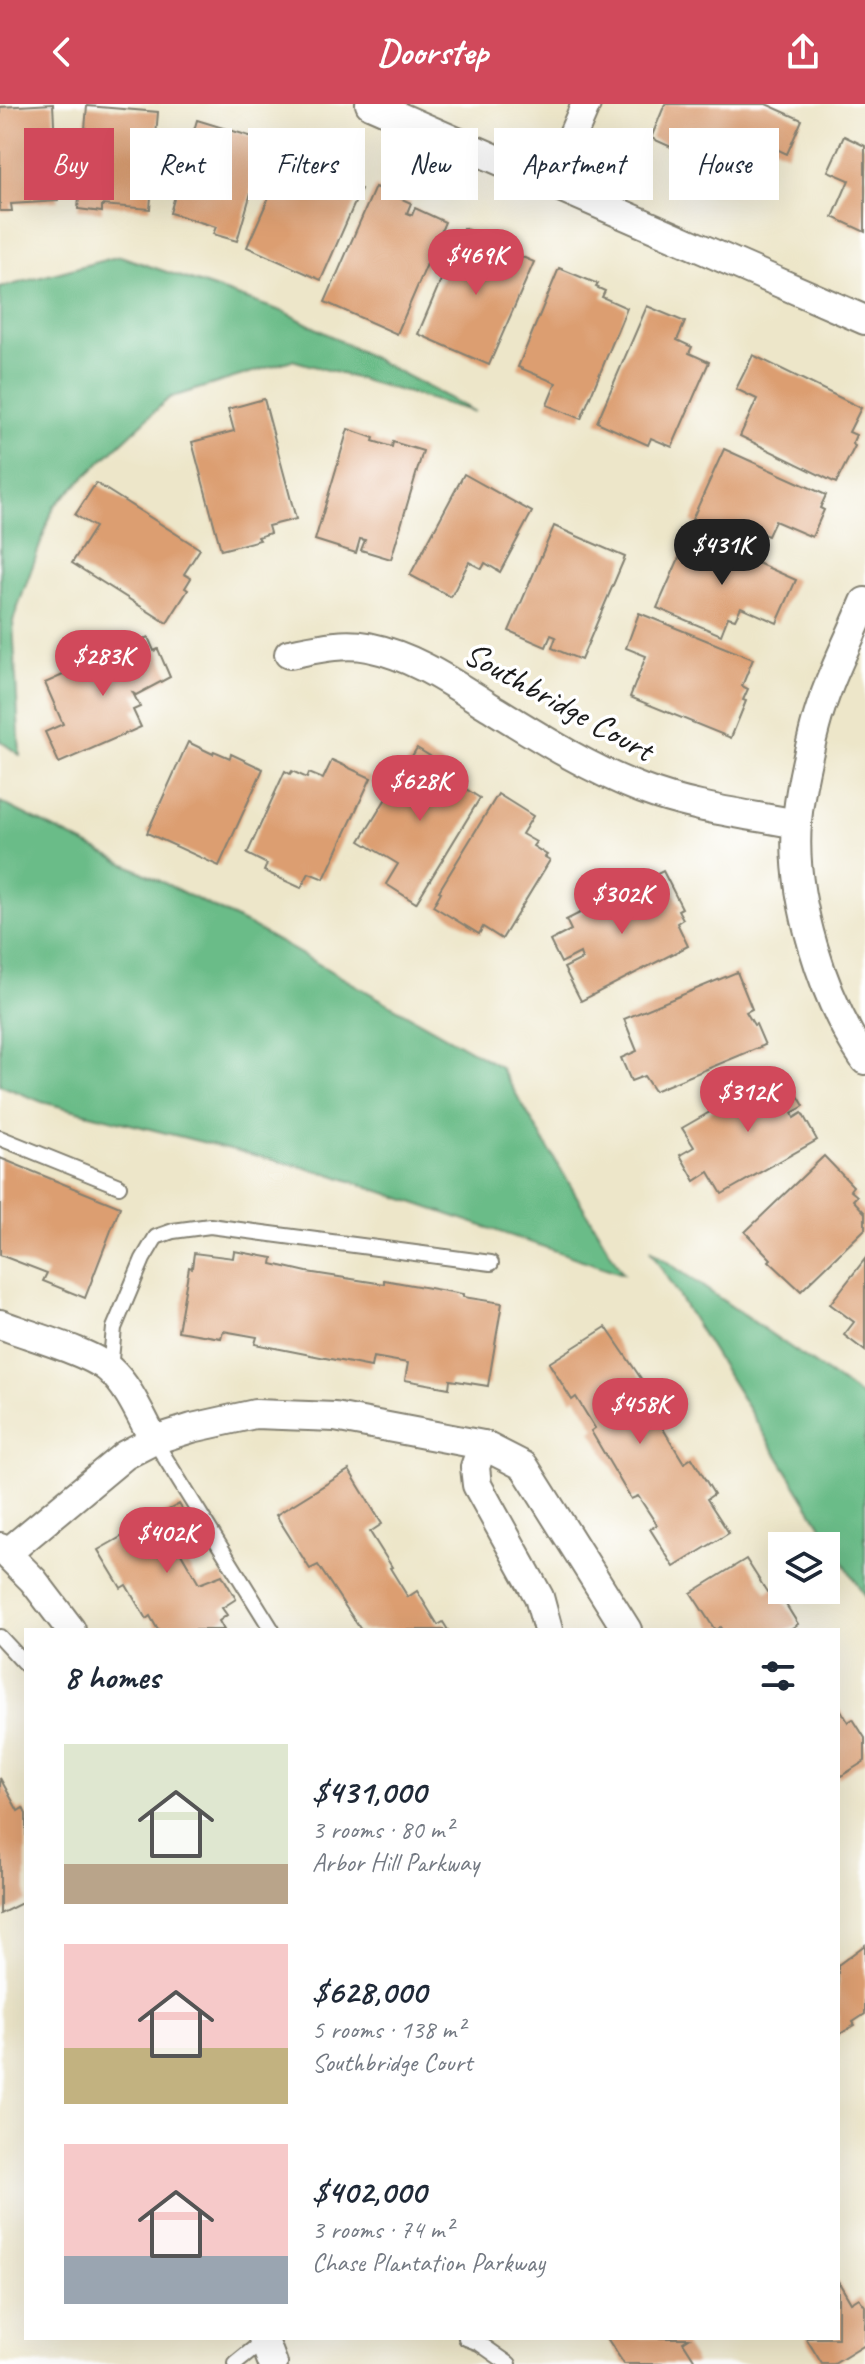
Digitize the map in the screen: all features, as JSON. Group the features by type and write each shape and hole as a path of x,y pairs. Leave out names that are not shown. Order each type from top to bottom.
{"street":[{"path":"370,104 494,158"},
{"path":"576,128 586,104"},
{"path":"591,200 865,320"},
{"path":"865,602 816,724 797,824 804,901 817,959 835,1008 865,1060"},
{"name":"Southbridge Court","path":"289,654 335,645 365,646 394,654 421,664 558,748 643,790 685,802 797,824"},
{"path":"0,1324 86,1355 110,1370 127,1392 154,1440"},
{"path":"69,1628 33,1580 3,1550 125,1455 154,1440 192,1428 255,1414 335,1417 483,1445 524,1466 626,1628"},
{"path":"483,1445 475,1467 477,1485 539,1597 547,1628"}],"lane":[{"path":"0,1138 119,1186"},
{"path":"110,1370 114,1328 143,1259 156,1237 173,1231 210,1226 491,1263"},
{"path":"154,1440 271,1628"},
{"path":"0,1637 24,1663"},
{"path":"471,2340 509,2364"},
{"path":"235,2364 266,2345"}],"green space":[{"path":"120,256 287,313 475,412 292,360 169,398 54,506 13,621 20,755 0,741 0,288"},
{"path":"0,802 251,926 500,1067 623,1274 330,1174 42,1102 0,1085"},
{"path":"650,1250 865,1399 865,1597 840,1557 840,1532 825,1532"}],"building":[{"path":"53,104 54,128 24,128 24,200 58,201 11,204 12,211 0,211 0,107"},
{"path":"665,104 766,104 802,120 787,154 779,150 779,128 669,128 669,146 653,139"},
{"path":"87,106 158,112 157,128 130,128 130,200 151,200 150,209 102,205 102,212 78,209 79,200 114,200 114,128 85,128"},
{"path":"197,120 223,128 195,128"},
{"path":"232,131 248,136 249,200 237,241 213,234 216,227 170,213 174,200 232,200"},
{"path":"844,136 865,146 865,232 833,217 849,180 828,171"},
{"path":"375,187 381,190 381,200 411,203 407,213 412,215 415,208 445,222 397,334 325,302"},
{"path":"268,200 356,200 321,280 247,247"},
{"path":"463,228 501,244 496,257 501,259 504,249 534,262 489,365 418,334"},
{"path":"559,268 598,284 596,287 605,291 602,297 627,308 581,419 547,405 556,383 518,367"},
{"path":"647,306 685,322 677,340 692,347 689,353 709,362 672,447 651,438 648,445 597,422"},
{"path":"753,355 861,408 849,432 856,435 852,444 855,446 836,483 740,436 757,399 736,389"},
{"path":"264,399 296,519 268,526 270,533 258,537 260,540 221,550 192,442 234,431 228,409"},
{"path":"348,429 392,447 393,442 423,451 391,559 361,550 365,540 360,539 356,553 315,540"},
{"path":"724,449 826,495 820,508 824,510 812,537 775,521 768,536 763,534 755,551 691,522"},
{"path":"464,474 532,512 500,572 485,563 482,569 469,562 451,597 410,575"},
{"path":"96,483 200,549 184,574 191,578 185,588 188,590 167,623 72,563 95,527 75,515"},
{"path":"554,526 625,557 581,660 552,648 556,637 551,635 546,647 509,631"},
{"path":"690,533 796,580 777,623 741,607 735,619 728,617 721,635 657,608"},
{"path":"639,613 753,659 742,686 748,689 743,700 746,701 731,738 630,697 646,656 626,648"},
{"path":"148,637 154,651 158,649 170,677 136,695 133,693 140,707 133,710 141,727 59,763 45,732 63,724 45,683"},
{"path":"188,742 213,754 214,751 230,758 231,754 263,769 219,866 147,833"},
{"path":"417,748 451,769 450,772 458,777 455,782 480,798 416,903 386,884 398,864 360,841"},
{"path":"332,760 371,778 324,879 309,873 301,888 264,871 267,864 247,854 285,771 307,778 309,773 323,779"},
{"path":"498,794 533,816 522,834 536,842 533,846 550,860 502,939 483,927 479,934 433,906"},
{"path":"663,871 682,908 678,910 683,919 677,923 688,946 581,1001 564,968 582,959 580,953 561,963 550,941 571,930 566,920"},
{"path":"737,972 752,1009 746,1012 756,1024 765,1045 654,1091 644,1076 631,1081 621,1058 637,1051 624,1019"},
{"path":"783,1070 804,1106 792,1113 794,1118 802,1113 817,1140 722,1194 709,1172 695,1181 680,1155 694,1147 682,1128"},
{"path":"824,1156 853,1186 850,1190 857,1196 853,1200 865,1213 865,1229 801,1291 769,1261 771,1259 745,1232"},
{"path":"0,1158 120,1207 85,1298 43,1281 47,1273 0,1255"},
{"path":"234,1251 273,1258 272,1264 307,1272 384,1284 384,1280 502,1303 488,1386 450,1380 449,1388 405,1380 408,1363 373,1357 371,1367 255,1344 257,1337 223,1331 221,1338 178,1331 194,1253 233,1258"},
{"path":"865,1259 865,1351 844,1335 854,1322 830,1304"},
{"path":"606,1327 653,1396 646,1401 684,1463 692,1458 714,1494 707,1499 729,1533 674,1567 650,1529 657,1525 638,1496 631,1499 591,1431 595,1428 576,1397 572,1400 549,1363"},
{"path":"349,1470 382,1524 370,1532 390,1568 408,1597 417,1591 438,1625 443,1622 447,1628 360,1628 318,1565 310,1569 276,1515"},
{"path":"179,1504 197,1533 183,1541 188,1549 181,1553 199,1584 222,1575 236,1599 222,1608 227,1615 219,1621 223,1628 157,1628 150,1616 146,1619 126,1585 121,1588 98,1550"},
{"path":"746,1559 768,1591 768,1604 786,1604 798,1624 792,1628 714,1628 691,1593"},
{"path":"840,1708 848,1722 853,1719 865,1738 865,1761 840,1777"},
{"path":"0,1778 18,1811 24,1810 24,1902 0,1914"},
{"path":"865,1945 865,2014 853,2022 855,2025 840,2034 840,1964"},
{"path":"840,2284 851,2303 859,2298 865,2306 865,2345 834,2364 822,2364 807,2340 840,2340"},
{"path":"608,2340 686,2340 683,2342 697,2364 624,2364"}]}
